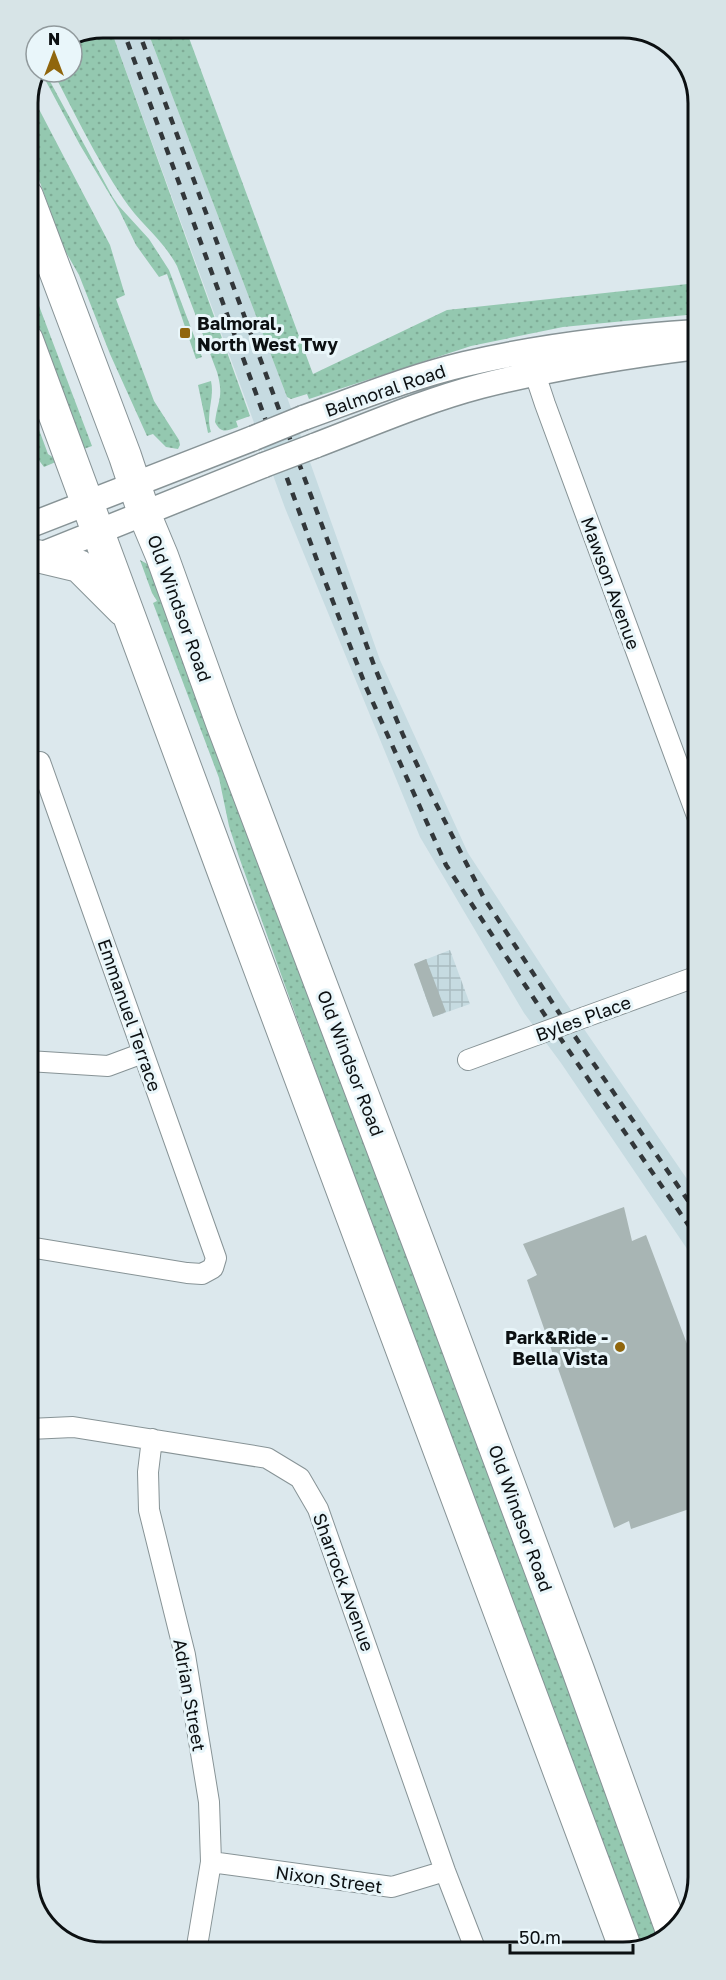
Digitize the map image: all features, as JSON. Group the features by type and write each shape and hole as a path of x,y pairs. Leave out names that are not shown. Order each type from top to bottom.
{"highway":[{"name":"Old Windsor Road","path":"38,226 222,723 456,1341 669,1923"},
{"path":"38,370 623,1942"},
{"path":"38,559 79,566 128,614"}],"street":[{"name":"Balmoral Road","path":"139,499 254,438 383,389 462,364 528,350 626,337 688,333"},
{"name":"Balmoral Road","path":"139,499 264,465 414,407 481,387 599,361 688,348"},
{"name":"Mawson Avenue","path":"528,350 688,791"},
{"path":"38,525 92,517 139,499"},
{"path":"38,554 92,517"},
{"name":"Emmanuel Terrace","path":"38,1249 187,1274 202,1274 213,1268 216,1258 40,762"},
{"name":"Byles Place","path":"468,1060 688,980"},
{"path":"38,1062 108,1066 143,1053"},
{"name":"Sharrock Avenue","path":"38,1429 73,1427 267,1458 300,1478 318,1509 445,1871 473,1942"},
{"name":"Adrian Street","path":"152,1439 148,1472 149,1510 185,1655 209,1802 211,1862 198,1942"},
{"name":"Nixon Street","path":"211,1862 392,1887 445,1871"}],"shaded area":[{"path":"114,38 150,38 287,397 380,660 468,853 562,997 688,1180 688,1250 561,1063 524,1013 420,837 285,508"},
{"path":"450,950 470,1004 433,1017 414,964"}],"green space":[{"path":"114,38 250,416 236,421 238,427 222,430 215,422 220,398 219,380 177,266 164,247 129,207 86,136 59,84 84,84 84,40"},
{"path":"150,38 189,38 313,374 447,310 688,284 688,315 563,327 471,346 309,399 307,394 291,399 287,397"},
{"path":"47,84 51,84 112,196 149,239 169,270 202,357 196,359 167,274 159,277 136,245 119,210"},
{"path":"38,107 110,245 125,295 116,299 154,401 179,440 178,449 166,447 153,434 147,436 110,354 79,275 63,247 38,177"},
{"path":"38,303 92,446 81,450 38,335"},
{"path":"211,381 209,425 211,432 208,433 198,385"},
{"path":"38,427 48,454 58,461 44,467 38,458"},
{"path":"140,560 151,566 659,1933 652,1936 634,1942 464,1485 239,857 229,826 219,778 153,603 157,601"}],"building":[{"path":"426,959 446,1012 433,1017 414,964"},
{"name":"Park&Ride - Bella Vista","path":"624,1207 632,1241 646,1235 688,1346 688,1509 631,1529 629,1521 614,1528 527,1280 537,1275 523,1244"}],"railway":[{"path":"126,38 318,563 366,687 446,865 554,1029 688,1224"},
{"path":"141,38 375,668 403,735 484,898 565,1022 688,1200"}],"place":[{"name":"Balmoral, North West Twy","path":"185,333"},
{"name":"Park&Ride - Bella Vista","path":"620,1347"}]}
